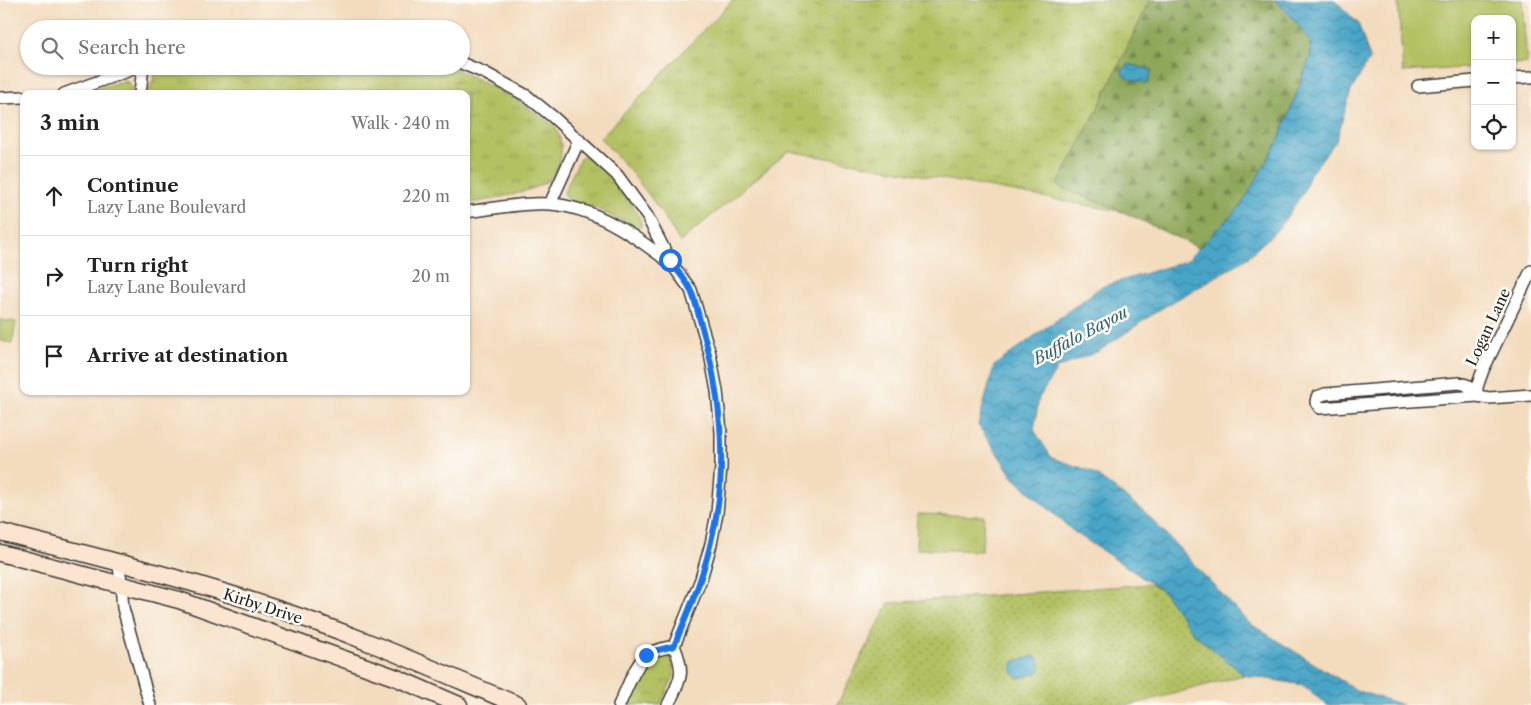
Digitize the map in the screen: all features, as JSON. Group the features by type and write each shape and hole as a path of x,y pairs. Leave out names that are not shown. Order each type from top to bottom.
{"main road":[{"name":"Kirby Drive","path":"0,532 119,563 272,607 405,657 518,705"},
{"name":"Kirby Drive","path":"0,552 179,600 397,678 459,705"}],"street":[{"path":"470,67 527,96 618,175 657,232 671,262 691,290 694,299 710,354 717,391 721,432 721,467 711,544 701,579 674,646 680,659 681,671 680,679 668,705"},
{"path":"75,90 117,75"},
{"path":"140,90 141,75"},
{"path":"1516,78 1531,77"},
{"path":"1418,86 1471,81"},
{"path":"0,98 20,97"},
{"path":"550,204 579,140"},
{"path":"470,211 519,205 550,204 573,208 600,218 632,234 671,262"},
{"name":"Logan Lane","path":"1477,396 1476,387 1531,271"},
{"path":"1477,396 1467,385 1459,383 1325,394 1317,397 1316,402 1320,408 1477,396 1488,398 1531,395"},
{"path":"1379,390 1379,404"},
{"path":"119,563 122,608 150,705"},
{"path":"619,705 640,662 646,655 674,646"}],"green space":[{"path":"733,0 1274,0 1203,250 1124,212 789,151 680,242 643,187 600,138"},
{"path":"1150,0 1274,0 1287,11 1310,41 1311,55 1279,140 1240,207 1203,250 1124,212 1057,186 1103,98"},
{"path":"1398,0 1522,0 1527,63 1516,64 1516,15 1471,15 1471,67 1403,72"},
{"path":"155,75 468,75 508,95 553,125 560,141 561,154 555,172 544,183 526,191 470,203 470,90 149,90"},
{"path":"123,81 128,82 133,90 93,90"},
{"path":"583,156 589,157 629,201 640,219 641,226 636,229 596,208 567,200 564,192"},
{"path":"0,320 16,322 12,343 0,341"},
{"path":"917,514 984,516 982,551 916,549"},
{"path":"1150,584 1164,592 1193,633 1244,675 1131,705 837,705 889,603"},
{"path":"667,656 672,659 674,676 660,705 628,705 648,664 656,657"}],"water":[{"name":"Buffalo Bayou","path":"1274,0 1335,0 1358,23 1370,58 1351,91 1336,141 1310,174 1303,193 1279,228 1246,259 1159,310 1099,351 1057,368 1039,398 1034,430 1052,458 1091,471 1146,513 1249,623 1358,691 1403,705 1327,705 1303,685 1244,675 1193,633 1164,592 1073,531 1013,477 978,425 994,366 1101,287 1186,261 1240,207 1279,140 1311,55 1310,41 1287,11"},
{"path":"1128,64 1152,70 1148,84 1125,78 1125,75 1122,74 1124,67 1127,68"},
{"path":"1034,656 1039,659 1041,667 1038,673 1019,678 1013,674 1012,666 1015,661"}],"route":[{"path":"646,655 674,646 701,579 711,544 721,467 721,432 717,391 710,354 691,290 670,260"}]}
